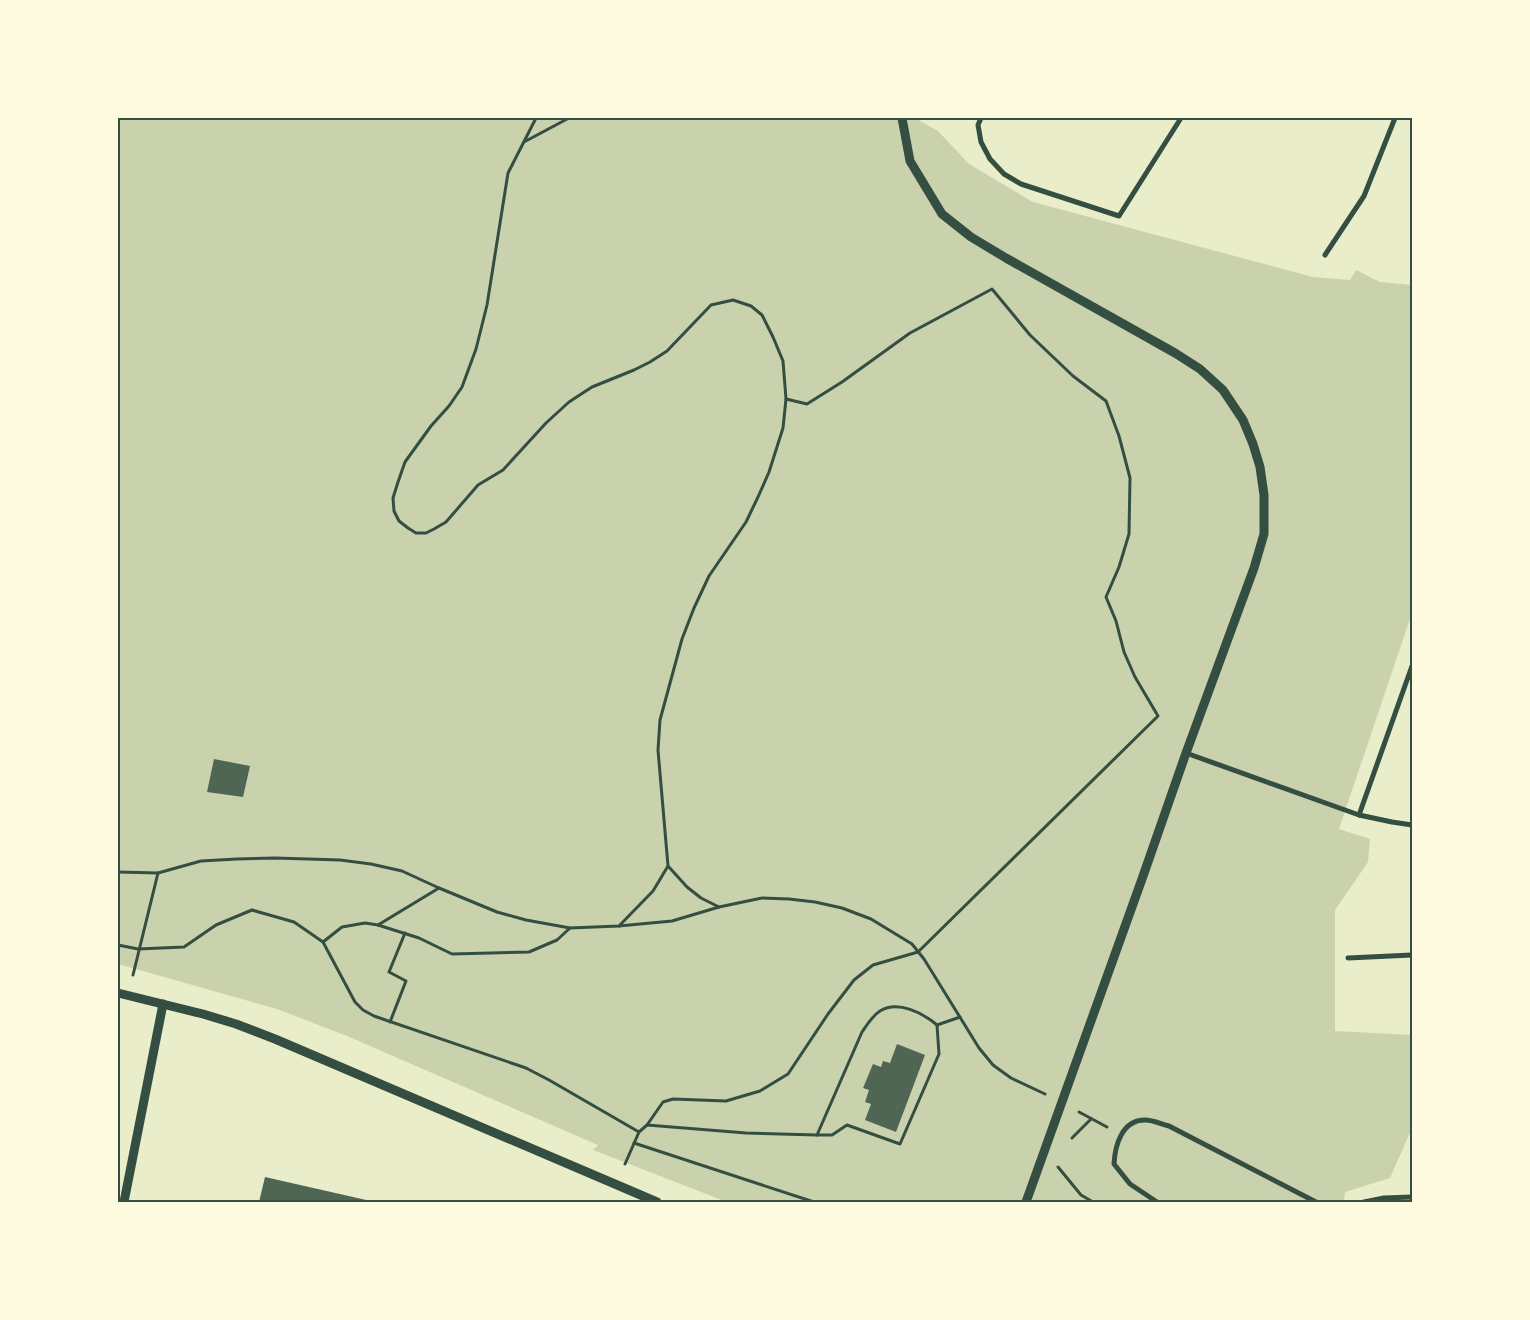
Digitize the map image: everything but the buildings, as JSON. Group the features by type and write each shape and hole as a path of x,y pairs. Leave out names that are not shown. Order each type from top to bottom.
{"street":[{"path":"902,118 910,161 942,214 971,236 999,253 1200,369 1223,390 1243,420 1253,444 1260,467 1264,495 1264,534 1254,568 1026,1202"},
{"path":"981,118 978,125 981,142 990,159 1004,174 1020,184 1119,216 1181,118"},
{"path":"1325,256 1364,196 1395,118"},
{"path":"1360,815 1412,666"},
{"path":"1186,753 1360,815 1412,825"},
{"path":"1348,958 1412,955"},
{"path":"118,993 203,1014 275,1039 657,1202"},
{"path":"124,1202 163,1004"},
{"path":"1157,1202 1130,1184 1114,1164 1115,1150 1121,1134 1134,1122 1146,1120 1169,1126 1316,1202"},
{"path":"1364,1202 1384,1198 1412,1197"}],"path":[{"path":"536,118 508,173 487,305 476,349 462,387 449,406 431,426 406,462 393,498 394,511 400,521 416,533 426,534 446,522 478,485 502,470 568,402 592,386 634,370 666,351 711,305 733,300 751,306 762,316 783,361 786,399 783,428 769,472 746,522 709,576 694,608 682,639 660,720 658,750 668,866 653,890 619,926"},
{"path":"522,143 569,118"},
{"path":"625,1164 639,1132 663,1102 674,1099 726,1101 760,1091 788,1074 828,1014 854,980 873,965 918,952 1158,716 1124,652 1116,621 1106,597 1119,567 1128,534 1130,478 1119,436 1106,401 1073,376 1030,335 992,289 910,333 842,382 807,404 786,399"},
{"path":"118,872 158,873 201,861 275,858 340,860 372,864 402,871 497,912 526,920 570,928 672,921 719,907 762,898 814,902 842,908 871,919 912,944 924,959 978,1048 993,1066 1011,1078 1049,1096"},
{"path":"668,866 687,887 701,898 719,907"},
{"path":"133,975 158,873"},
{"path":"378,925 439,888"},
{"path":"118,945 138,949 184,947 216,925 252,910 294,922 323,942 356,1002 374,1016 526,1068 639,1132"},
{"path":"323,942 342,927 365,923 405,933 452,954 529,952 557,940 570,928"},
{"path":"390,1022 406,982 389,972 405,933"},
{"path":"646,1125 746,1133 817,1135 832,1134 847,1124 900,1144 939,1054 937,1025 927,1016 898,1007 880,1011 862,1032 817,1135"},
{"path":"937,1025 960,1017"},
{"path":"1074,1109 1121,1134"},
{"path":"1068,1141 1091,1119"},
{"path":"634,1143 814,1202"},
{"path":"1059,1159 1058,1166 1081,1196 1093,1202"}],"green space":[{"path":"118,118 915,118 938,131 969,164 1033,202 1313,277 1350,280 1356,270 1380,282 1412,285 1412,613 1339,829 1370,839 1368,862 1335,910 1335,1031 1412,1035 1412,1128 1390,1178 1345,1192 1344,1202 727,1202 593,1150 598,1145 347,1036 277,1009 118,964"}]}
